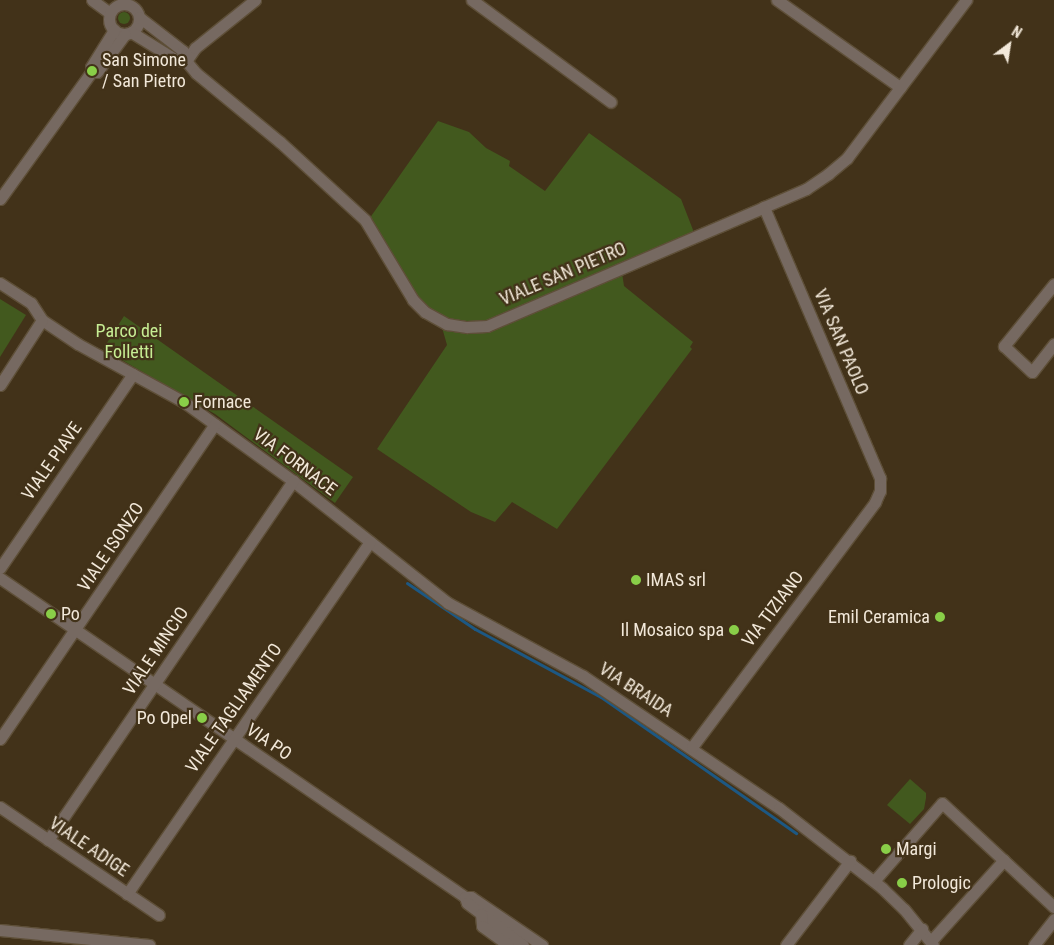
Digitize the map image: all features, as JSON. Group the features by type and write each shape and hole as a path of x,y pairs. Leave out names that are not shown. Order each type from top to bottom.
{"street":[{"path":"92,0 110,13"},
{"path":"186,62 195,48 255,0"},
{"path":"472,0 611,102"},
{"path":"777,0 900,87"},
{"name":"VIALE SAN PIETRO","path":"123,32 178,61 186,62 365,220 413,300 426,312 447,324 487,326 806,189 847,158 966,0"},
{"path":"122,2 110,13 109,22 123,32"},
{"name":"VIALE SAN PIETRO","path":"122,2 138,9 183,50 186,62"},
{"path":"0,199 92,72 91,67 123,32 138,9"},
{"name":"VIA SAN PAOLO","path":"764,207 880,478 880,491"},
{"path":"0,283 32,302 42,320 0,385"},
{"path":"1054,284 1004,346 1032,372 1054,344"},
{"name":"VIA FORNACE","path":"42,320 184,402 294,481 370,542"},
{"name":"VIALE PIAVE","path":"0,568 133,374"},
{"name":"VIALE ISONZO","path":"0,739 216,424"},
{"name":"VIALE MINCIO","path":"48,840 294,481"},
{"name":"VIA TIZIANO","path":"692,746 875,502 880,491"},
{"name":"VIALE TAGLIAMENTO","path":"128,894 370,542"},
{"name":"VIA BRAIDA","path":"370,542 448,603 583,676 692,746 850,861 874,881 922,928 932,943"},
{"name":"VIA PO","path":"0,578 465,897"},
{"path":"874,881 942,803 1054,907"},
{"name":"VIALE ADIGE","path":"0,807 159,915"},
{"path":"932,943 1004,860"},
{"path":"786,945 850,861"},
{"path":"523,945 467,904 465,897 471,897 542,945"},
{"path":"481,914 482,926 508,945"},
{"path":"1034,945 1054,919"},
{"path":"909,945 922,928"},
{"path":"0,930 149,945"}],"green space":[{"path":"122,12 126,12 130,18 126,24 122,24 118,20 118,16"},
{"path":"438,121 469,132 486,148 510,161 509,166 545,191 589,133 681,199 695,235 621,266 624,286 693,342 690,347 692,349 557,529 512,502 495,522 471,512 377,449 447,345 441,324 408,288 367,222"},
{"path":"0,299 26,315 0,357"},
{"name":"Parco dei Folletti","path":"124,316 353,477 335,503 215,414 103,349"},
{"path":"910,779 926,793 926,798 924,809 910,824 887,805"}],"waterway":[{"path":"407,583 475,629 601,697 796,833"}],"place":[{"name":"San Simone / San Pietro","path":"92,71"},
{"name":"Fornace","path":"184,402"},
{"name":"IMAS srl","path":"636,580"},
{"name":"Po","path":"51,614"},
{"name":"Emil Ceramica","path":"940,617"},
{"name":"Il Mosaico spa","path":"734,630"},
{"name":"Po Opel","path":"202,718"},
{"name":"Margi","path":"886,849"},
{"name":"Prologic","path":"902,883"}]}
